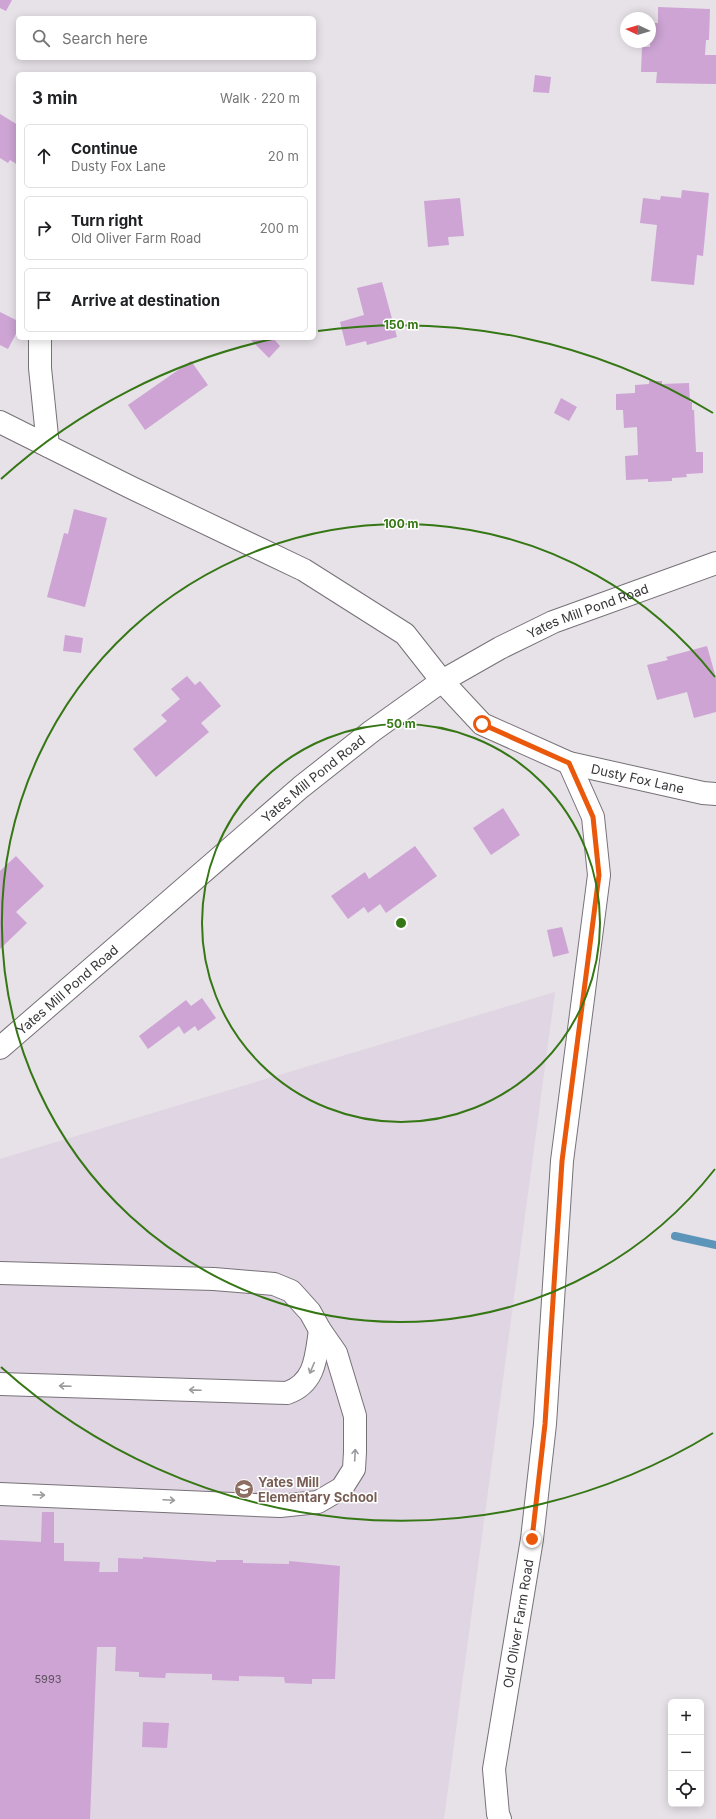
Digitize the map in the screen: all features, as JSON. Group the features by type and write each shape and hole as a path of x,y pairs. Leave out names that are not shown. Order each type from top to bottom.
{"street":[{"path":"40,340 40,368 48,446"},
{"name":"Dusty Fox Lane","path":"0,422 304,570 405,634 442,681 482,724 569,763 703,793 716,794"},
{"name":"Yates Mill Pond Road","path":"0,1048 301,787 372,731 442,681 500,648 553,622 716,563"},
{"name":"Old Oliver Farm Road","path":"500,1819 498,1814 494,1769 533,1524 545,1424 562,1161 599,875 593,817 569,763"},
{"path":"0,1272 128,1276 274,1284 291,1291 310,1312 336,1353 355,1416 354,1469 342,1488 318,1502 280,1506 0,1494"},
{"path":"0,1384 287,1394 298,1390 307,1380 315,1362 320,1330"}],"shaded area":[{"name":"Yates Mill Elementary School","path":"555,992 444,1819 0,1819 0,1159"}],"building":[{"path":"0,0 12,0 6,11 0,8"},
{"path":"658,7 710,9 709,40 706,40 705,55 716,55 716,84 656,83 657,72 641,72 642,48 656,48 656,23 658,23"},
{"path":"535,75 551,77 549,93 533,92"},
{"path":"0,114 16,124 16,164 10,160 8,163 0,158"},
{"path":"682,190 709,193 703,256 697,255 694,285 651,281 657,225 640,223 643,198 660,200 661,196 681,198"},
{"path":"460,198 464,236 448,237 449,245 428,247 424,201"},
{"path":"382,282 397,337 367,345 366,341 346,346 340,322 364,315 357,288"},
{"path":"0,312 16,320 16,334 8,349 0,345"},
{"path":"251,340 275,340 280,346 269,358"},
{"path":"191,361 208,385 145,430 128,405"},
{"path":"649,381 662,381 662,384 689,383 690,402 692,402 692,410 694,410 696,452 703,452 703,473 686,474 687,477 672,478 672,481 648,482 648,479 626,480 625,456 638,455 637,427 624,428 623,410 616,410 616,394 635,393 635,385 649,384"},
{"path":"561,398 577,407 569,421 554,413"},
{"path":"74,509 107,518 85,607 47,597 64,533 68,534"},
{"path":"65,635 83,638 81,653 63,651"},
{"path":"707,646 716,678 716,712 694,718 687,692 657,700 647,665 668,660 666,657"},
{"path":"187,676 195,685 200,681 221,706 201,723 209,732 156,777 133,749 167,721 161,715 180,699 171,689"},
{"path":"503,808 520,835 491,855 473,828"},
{"path":"415,846 437,876 386,913 380,904 368,913 364,907 348,919 331,896 365,872 369,879"},
{"path":"16,856 44,886 16,912 27,923 0,949 0,871"},
{"path":"562,927 569,953 553,957 547,930"},
{"path":"202,998 216,1018 198,1031 195,1026 184,1034 179,1026 148,1049 139,1036 186,1000 191,1006"},
{"path":"42,1512 54,1512 54,1543 64,1543 64,1561 100,1562 99,1572 118,1572 118,1558 143,1559 143,1557 216,1562 216,1560 243,1560 243,1563 289,1564 289,1561 340,1566 335,1679 312,1679 312,1684 285,1683 284,1677 239,1676 239,1681 212,1680 212,1674 166,1673 165,1678 139,1677 139,1672 115,1671 116,1647 97,1647 90,1819 0,1819 0,1540 41,1542"},
{"path":"143,1722 169,1723 167,1748 142,1747"}],"waterway":[{"path":"675,1236 716,1245"}],"place":[{"name":"Yates Mill Elementary School","path":"244,1489"}],"route":[{"path":"482,724 569,763 593,817 599,875 562,1161 545,1424 532,1539"}]}
